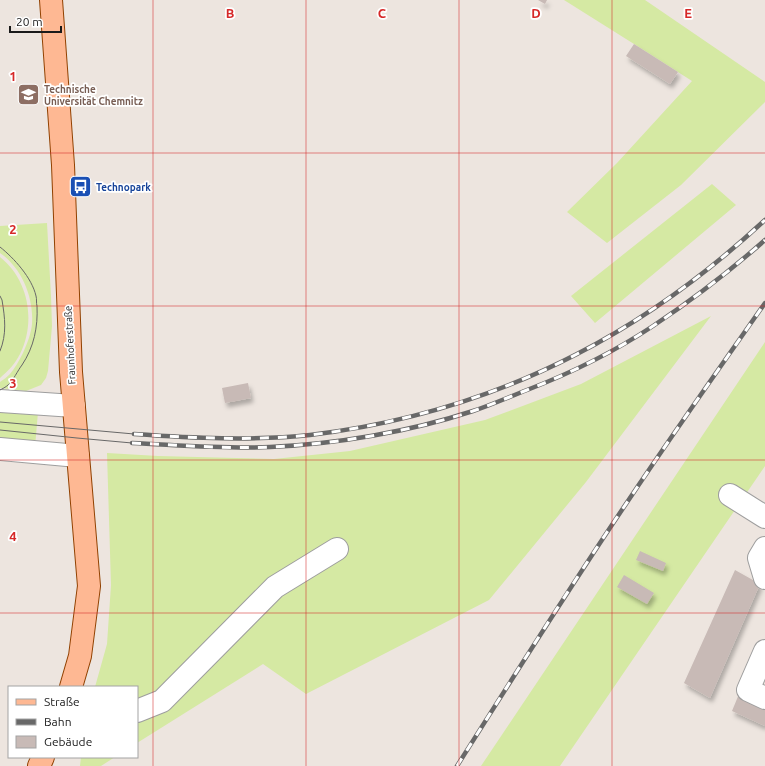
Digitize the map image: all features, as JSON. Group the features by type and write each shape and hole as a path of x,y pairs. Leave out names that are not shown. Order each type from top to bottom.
{"main road":[{"name":"Fraunhoferstraße","path":"51,0 63,165 71,372 89,586 80,656 71,686"}],"street":[{"path":"0,401 74,406"},
{"path":"0,449 78,456"},
{"path":"730,495 765,517"},
{"path":"138,712 162,701 275,588 337,549"},
{"path":"765,651 748,690 765,698"}],"green space":[{"path":"564,0 645,0 765,82 765,102 681,185 607,243 567,212 617,163 692,81"},
{"path":"712,184 736,205 595,323 571,296"},
{"path":"47,223 52,326 48,371 46,378 41,385 26,391 0,388 0,382 12,372 29,339 32,314 29,294 25,284 15,267 0,253 0,226"},
{"path":"0,257 10,266 18,277 23,289 27,302 28,329 25,342 16,361 0,378"},
{"path":"711,316 586,482 489,600 306,694 263,664 138,742 138,686 95,686 107,644 111,585 107,453 274,459 350,451 485,420 581,384"},
{"path":"765,342 765,466 560,766 481,766"},
{"path":"0,408 38,412 35,447 0,443"},
{"path":"81,758 113,758 101,766 80,766"}],"building":[{"path":"538,0 547,0 545,4"},
{"path":"634,44 678,72 670,84 626,56"},
{"path":"248,383 251,398 225,403 222,388"},
{"path":"640,551 666,563 663,571 636,560"},
{"path":"735,570 760,584 710,698 684,683"},
{"path":"624,575 654,593 647,604 617,587"},
{"path":"739,694 765,706 765,726 732,711"}],"tram line":[{"path":"0,247 27,275 31,282 36,297 37,314 36,329 30,351 14,378 0,390"},
{"path":"0,296 5,320 4,338 0,351"},
{"path":"0,422 134,434"},
{"path":"0,430 132,443"}],"railway":[{"path":"134,434 222,438 266,438 310,435 379,424 413,416 480,396 577,354 627,326 699,276 765,220"},
{"path":"132,443 236,448 321,443 398,431 473,411 560,376 623,345 696,296 765,240"},
{"path":"457,766 544,628 611,526 666,444 765,303"}],"place":[{"name":"Technische Universität Chemnitz","path":"29,95"},
{"name":"Technopark","path":"81,187"}]}
